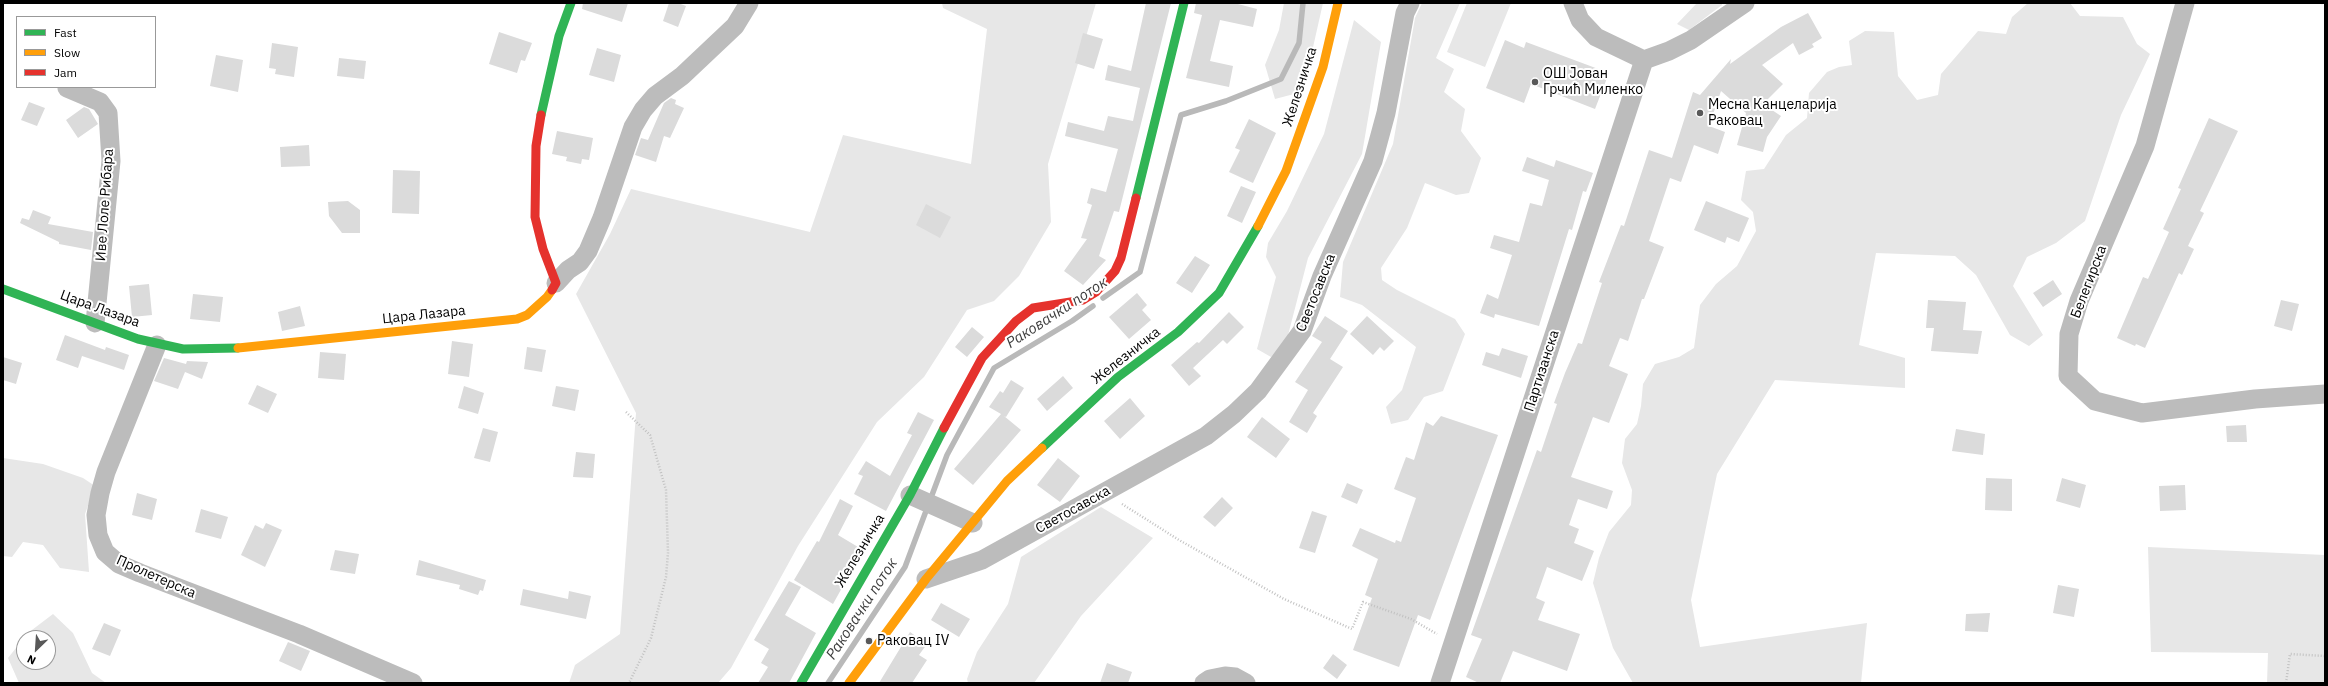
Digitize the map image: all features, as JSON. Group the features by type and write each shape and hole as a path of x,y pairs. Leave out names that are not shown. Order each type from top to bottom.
{"street":[{"path":"571,3 559,36 549,80 536,154 535,217 543,249 556,283 568,270 580,262 588,251 602,218 633,127 643,110 655,96 682,76 735,26 749,3"},
{"name":"Железничка","path":"801,683 910,495 930,453 982,358 1016,321 1033,308 1083,300 1096,292 1115,270 1123,250 1184,3"},
{"name":"Железничка","path":"849,683 926,579 1007,481 1118,377 1178,332 1219,293 1248,246 1286,171 1323,67 1338,3"},
{"name":"Светосавска","path":"926,579 982,560 1206,436 1234,414 1258,391 1302,331 1322,276 1373,161 1385,120 1406,13 1410,3"},
{"path":"1573,3 1580,20 1596,37 1644,60 1669,51 1691,40 1745,3"},
{"name":"Белегирска","path":"2185,3 2145,146 2079,301 2069,334 2068,376 2095,401 2142,413 2255,399 2325,394"},
{"name":"Партизанска","path":"1440,683 1644,60"},
{"name":"Иве Лоле Рибара","path":"67,88 100,102 108,113 111,161 95,323"},
{"name":"Цара Лазара","path":"3,290 157,345 183,350 235,348 517,319 535,309 556,283"},
{"name":"Пролетерска","path":"157,345 106,472 100,493 96,515 98,535 105,552 119,564 140,573 299,634 413,683"},
{"path":"910,495 973,523"},
{"path":"1204,683 1210,679 1225,676 1235,677 1246,683"}],"path":[{"path":"626,412 650,435 666,490 668,553 666,577 651,638 629,683"},
{"path":"1105,492 1179,540 1270,591 1352,629 1363,602 1411,619 1453,644"},
{"path":"2286,683 2290,654 2325,656"}],"shaded area":[{"path":"942,3 1096,3 1048,164 1051,222 1019,276 994,301 967,310 924,377 877,422 798,546 731,668 718,683 569,683 575,665 620,634 636,413 576,294 610,234 631,189 810,232 843,135 971,164 987,29 943,8"},
{"path":"1284,3 1323,3 1309,65 1294,94 1275,99 1265,65 1279,30"},
{"path":"1422,3 1460,3 1436,58 1454,69 1444,92 1465,109 1461,131 1481,158 1469,193 1456,195 1425,183 1407,228 1381,268 1382,280 1397,290 1455,319 1465,334 1443,391 1424,397 1408,420 1391,424 1386,407 1402,390 1416,347 1362,305 1340,297 1343,262 1393,144 1415,18"},
{"path":"1467,3 1511,3 1485,67 1447,52"},
{"path":"1697,3 1722,3 1722,5 1689,30 1677,24"},
{"path":"2028,3 2070,3 2080,16 2123,17 2137,44 2150,54 2121,115 2085,221 2056,243 2027,257 2013,286 2043,335 2029,346 2010,335 1976,275 1955,256 1876,253 1859,345 1905,358 1905,388 1775,380 1717,474 1691,600 1700,647 1867,623 1861,683 1633,683 1613,648 1593,583 1599,558 1609,532 1631,505 1632,490 1622,463 1625,439 1637,424 1641,406 1643,384 1655,364 1679,357 1694,348 1700,305 1716,284 1737,266 1756,231 1753,212 1741,200 1746,171 1764,169 1786,135 1807,118 1809,93 1827,72 1839,67 1852,65 1849,41 1865,31 1894,32 1898,76 1917,100 1938,95 1941,74 1978,31 2006,34 2012,17"},
{"path":"1354,20 1381,42 1362,154 1308,258 1286,343 1271,357 1257,349 1276,277 1266,257 1268,243 1287,211 1324,134"},
{"path":"3,458 43,464 83,478 95,486 85,514 89,572 60,568 43,545 23,542 12,557 3,556"},
{"path":"1101,507 1153,538 1081,616 1034,683 968,683 967,679 977,652 1008,604 1021,557"},
{"path":"2148,547 2325,555 2325,683 2267,683 2268,653 2151,652"},
{"path":"53,614 73,633 92,673 106,683 19,683 8,658 16,648 16,670 56,670 56,630 32,630"}],"building":[{"path":"583,3 628,3 622,22 582,9"},
{"path":"669,3 678,3 686,6 678,27 663,21"},
{"path":"1146,3 1171,3 1119,212 1114,211 1099,256 1106,260 1083,285 1064,271 1087,239 1081,238 1092,205 1087,203 1091,188 1106,192 1118,149 1065,136 1068,122 1104,131 1108,116 1133,121 1140,88 1105,80 1108,65 1131,71"},
{"path":"1196,3 1234,3 1257,9 1253,27 1220,20 1210,61 1233,66 1229,87 1186,78 1202,15 1194,13"},
{"path":"1808,13 1822,38 1812,44 1814,47 1799,55 1793,43 1762,65 1783,84 1763,104 1781,116 1767,137 1763,152 1737,145 1746,113 1721,91 1709,126 1725,132 1718,154 1694,145 1681,182 1670,178 1649,241 1664,247 1644,299 1642,299 1628,341 1620,338 1609,366 1628,374 1609,423 1593,417 1571,477 1613,491 1607,509 1578,499 1569,525 1579,529 1574,543 1594,551 1582,581 1547,567 1536,598 1545,602 1538,620 1580,634 1567,671 1513,651 1500,683 1479,683 1466,677 1482,639 1471,635 1537,450 1541,452 1557,404 1554,403 1565,373 1578,343 1582,344 1602,283 1599,282 1621,225 1624,226 1649,150 1672,158 1693,92 1700,95 1731,59 1730,64 1781,27"},
{"path":"499,32 532,43 525,61 521,60 517,73 489,64"},
{"path":"1083,33 1103,39 1094,69 1075,63"},
{"path":"1505,40 1524,48 1526,42 1609,73 1595,109 1531,84 1524,103 1486,88"},
{"path":"272,43 298,47 294,77 275,74 276,69 269,68"},
{"path":"597,48 621,55 614,82 589,75"},
{"path":"216,55 243,60 238,92 210,86"},
{"path":"339,58 366,61 364,79 337,76"},
{"path":"671,98 676,100 675,104 684,108 670,138 664,136 656,162 635,155 641,138 648,140 664,103"},
{"path":"29,102 45,108 37,126 21,120"},
{"path":"84,107 89,109 98,124 78,138 66,120"},
{"path":"2209,118 2238,131 2200,211 2204,213 2188,246 2194,249 2182,275 2179,273 2145,348 2136,344 2135,346 2117,338 2143,277 2148,279 2169,232 2163,229 2181,189 2178,188"},
{"path":"1249,119 1276,133 1253,183 1229,172 1240,150 1235,148"},
{"path":"557,131 593,138 589,160 582,159 581,164 566,161 567,157 552,154"},
{"path":"309,145 310,166 281,167 280,147"},
{"path":"1527,157 1554,167 1556,160 1593,173 1586,192 1583,191 1572,230 1569,229 1539,326 1495,314 1494,318 1480,313 1487,294 1498,299 1512,255 1490,248 1494,235 1519,242 1530,203 1542,206 1549,180 1522,171"},
{"path":"393,170 420,171 419,214 392,213"},
{"path":"1241,186 1256,192 1242,223 1227,216"},
{"path":"348,201 360,210 360,233 342,233 329,216 328,202"},
{"path":"1706,201 1749,218 1739,242 1727,237 1725,243 1694,230"},
{"path":"926,204 951,217 940,238 916,225"},
{"path":"33,210 51,217 48,224 93,232 91,250 59,244 59,242 20,223 22,218 29,220"},
{"path":"1195,256 1210,265 1192,293 1176,283"},
{"path":"2053,280 2062,294 2043,307 2033,293"},
{"path":"149,284 152,315 132,317 129,286"},
{"path":"1137,293 1147,305 1142,310 1151,320 1129,339 1109,317"},
{"path":"193,294 223,297 220,322 190,319"},
{"path":"1928,300 1966,302 1963,330 1982,331 1978,354 1931,351 1934,328 1926,328"},
{"path":"2281,300 2299,304 2292,331 2274,326"},
{"path":"300,306 305,326 282,331 278,312"},
{"path":"1229,312 1244,327 1227,344 1223,340 1193,368 1201,376 1189,386 1171,365 1197,342 1199,343"},
{"path":"1325,316 1348,331 1330,359 1343,367 1313,413 1317,416 1307,433 1289,422 1308,390 1295,382 1322,342 1312,336"},
{"path":"1367,316 1394,341 1384,351 1380,347 1373,355 1350,334"},
{"path":"972,327 984,337 967,357 955,347"},
{"path":"65,335 105,350 106,347 129,355 124,370 82,356 78,368 56,360"},
{"path":"452,341 473,344 469,377 448,374"},
{"path":"527,347 546,350 542,372 524,369"},
{"path":"1502,348 1528,356 1521,378 1482,365 1486,352 1499,356"},
{"path":"320,352 346,354 344,380 318,378"},
{"path":"3,357 22,363 16,384 3,380"},
{"path":"164,358 186,364 187,361 208,362 202,379 185,372 178,389 154,381"},
{"path":"1063,376 1073,388 1047,411 1037,399"},
{"path":"1011,380 1024,388 1006,417 1004,416 1021,430 973,485 954,469 1001,414 989,407 1000,391 1003,393"},
{"path":"257,385 277,394 268,413 248,404"},
{"path":"464,386 484,393 478,414 458,408"},
{"path":"556,386 579,390 575,411 552,406"},
{"path":"1130,398 1145,416 1120,439 1104,421"},
{"path":"918,412 934,420 886,511 854,494 863,476 858,474 866,461 890,476 912,435 907,433"},
{"path":"1441,416 1498,435 1430,620 1418,615 1399,667 1353,650 1372,598 1365,595 1378,559 1352,546 1360,528 1395,543 1396,540 1401,542 1416,498 1394,489 1406,457 1414,460 1426,422 1433,426"},
{"path":"1262,417 1290,439 1276,458 1247,437"},
{"path":"2246,425 2247,442 2227,442 2226,426"},
{"path":"483,428 498,432 490,462 474,458"},
{"path":"1956,429 1985,434 1983,455 1952,451"},
{"path":"576,452 595,454 593,478 573,477"},
{"path":"1058,458 1080,476 1060,502 1037,485"},
{"path":"1986,478 2012,479 2012,511 1985,510"},
{"path":"2062,478 2086,485 2080,508 2056,501"},
{"path":"1347,483 1363,490 1357,504 1341,497"},
{"path":"2185,485 2186,510 2160,511 2159,486"},
{"path":"137,493 157,499 152,520 132,515"},
{"path":"1222,497 1233,508 1215,527 1203,517"},
{"path":"840,499 853,506 838,535 863,550 833,604 794,580 817,541 819,542"},
{"path":"201,509 228,517 221,539 195,532"},
{"path":"1312,511 1327,516 1315,553 1299,548"},
{"path":"266,523 282,530 265,567 241,555 255,525 263,529"},
{"path":"335,550 359,554 355,574 330,570"},
{"path":"419,560 486,580 483,591 480,590 478,595 459,589 460,585 416,575"},
{"path":"789,581 801,587 785,615 816,633 789,683 758,683 768,667 761,663 769,649 754,640"},
{"path":"2058,585 2079,589 2074,617 2053,613"},
{"path":"523,589 568,599 569,591 591,596 586,619 520,605"},
{"path":"941,603 970,619 959,637 931,620"},
{"path":"1990,613 1988,632 1965,631 1966,614"},
{"path":"104,623 121,630 110,656 92,649"},
{"path":"910,632 927,644 919,655 927,660 912,683 879,683"},
{"path":"288,642 310,651 301,671 279,661"},
{"path":"1333,654 1347,665 1337,679 1323,668"},
{"path":"1107,663 1132,672 1128,683 1100,683"}],"waterway":[{"name":"Раковачки поток","path":"1103,298 1140,272 1181,115 1226,101 1281,79 1299,43 1303,3"},
{"name":"Раковачки поток","path":"828,683 905,567 947,455 994,368 1072,321 1093,306"}],"traffic: fast":[{"path":"541,115 559,36 571,3"},
{"path":"1136,198 1184,3"},
{"path":"1042,448 1118,377 1178,332 1219,293 1258,226"},
{"path":"3,289 138,339 183,349 238,348"},
{"path":"801,683 910,495 944,428"}],"traffic: slow":[{"path":"1258,226 1286,171 1323,67 1338,3"},
{"path":"238,348 517,319 527,315 547,297 552,290"},
{"path":"849,683 926,579 1007,481 1042,448"}],"traffic: jam":[{"path":"541,115 536,146 535,217 543,249 556,283 552,290"},
{"path":"944,428 982,358 1016,321 1033,308 1083,300 1096,292 1115,271 1121,258 1136,198"}],"place":[{"name":"ОШ Јован Грчић Миленко","path":"1535,82"},
{"name":"Месна Канцеларија Раковац","path":"1700,113"},
{"name":"Раковац IV","path":"869,641"}]}
